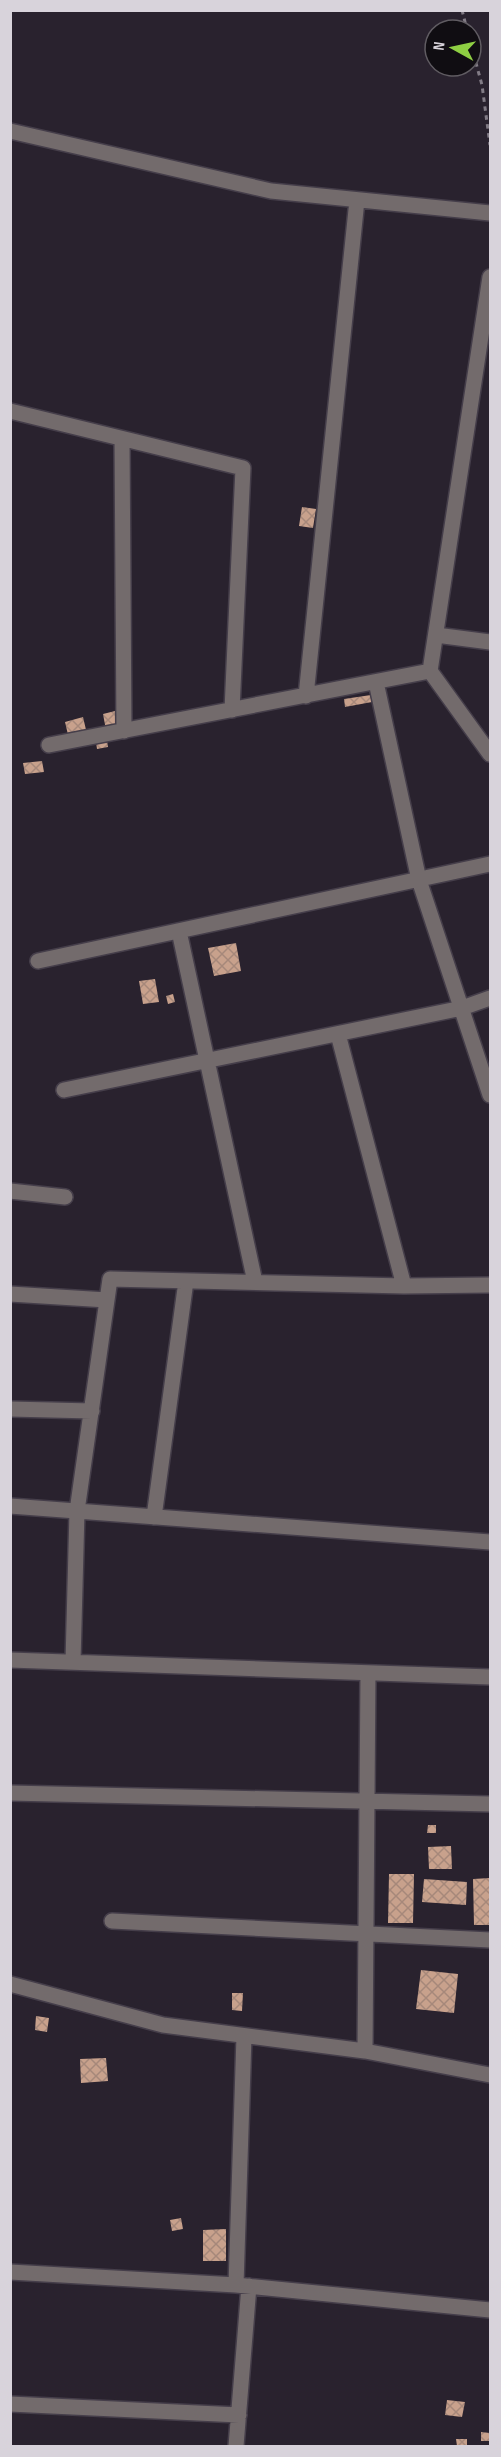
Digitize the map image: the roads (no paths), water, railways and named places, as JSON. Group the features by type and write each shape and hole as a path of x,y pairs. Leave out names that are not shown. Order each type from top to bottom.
{"street":[{"path":"10,131 271,191 490,213"},
{"path":"306,696 357,200"},
{"path":"490,277 430,672 490,754"},
{"path":"10,411 243,468 232,710"},
{"path":"122,439 124,731"},
{"path":"436,635 490,642"},
{"path":"49,745 430,672"},
{"path":"376,682 418,880 490,1095"},
{"path":"38,961 490,864"},
{"path":"179,931 255,1282"},
{"path":"64,1090 462,1008 490,998"},
{"path":"338,1034 404,1286"},
{"path":"10,1191 65,1197"},
{"path":"73,1662 77,1511 110,1279 404,1286 490,1285"},
{"path":"154,1517 186,1281"},
{"path":"10,1294 107,1300"},
{"path":"10,1409 92,1411"},
{"path":"10,1506 490,1542"},
{"path":"10,1660 490,1677"},
{"path":"365,2051 368,1673"},
{"path":"10,1793 490,1804"},
{"path":"112,1921 490,1940"},
{"path":"10,1984 163,2025 365,2051 490,2075"},
{"path":"236,2446 239,2415 242,2286 244,2036"},
{"path":"10,2272 242,2286 490,2310"},
{"path":"10,2404 239,2415"}]}
